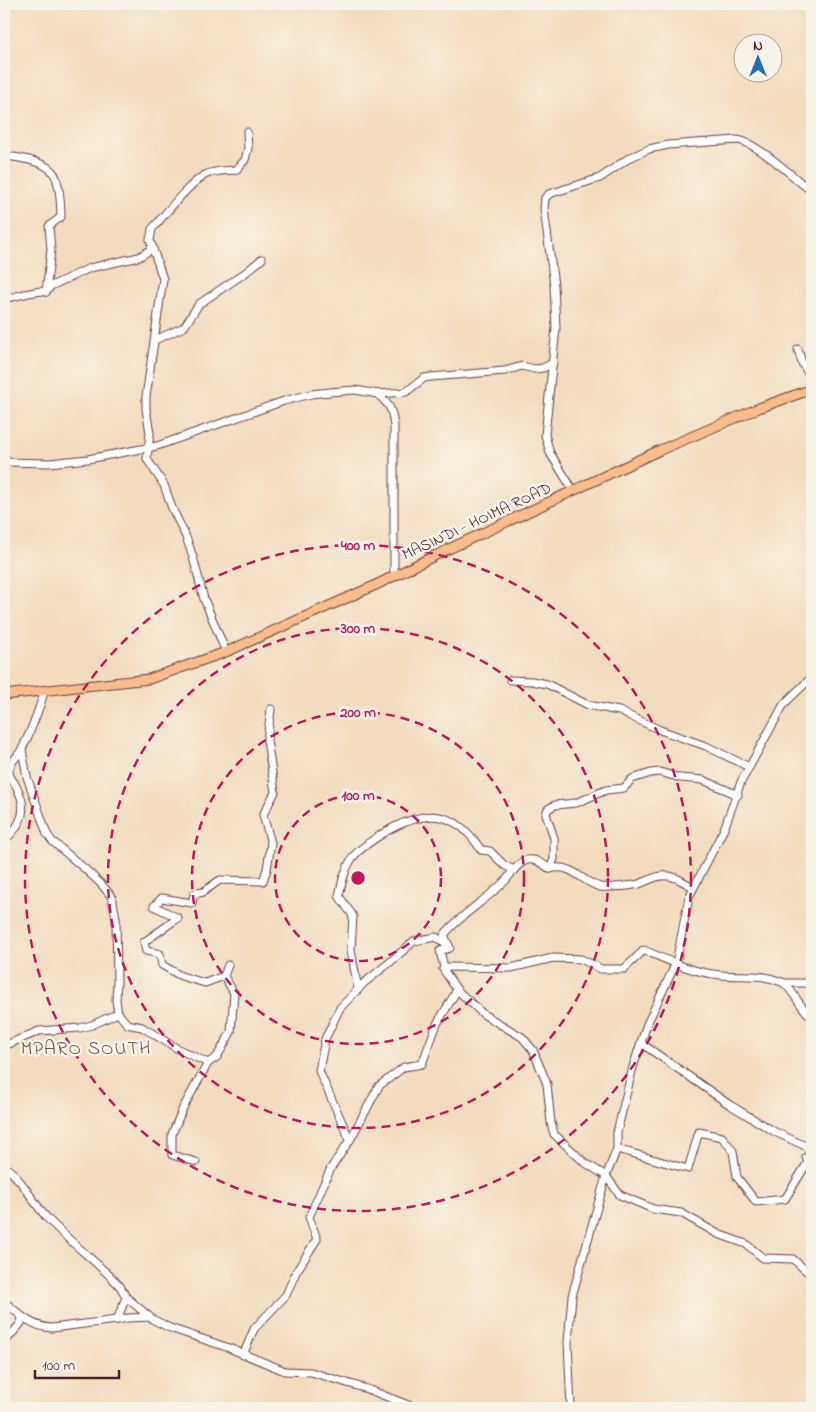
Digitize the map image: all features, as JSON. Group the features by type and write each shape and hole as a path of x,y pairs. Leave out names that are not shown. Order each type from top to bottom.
{"main road":[{"name":"MASINDI - HOIMA ROAD","path":"4,695 149,679 226,652 394,576 660,450 760,408 812,389"}],"street":[{"path":"226,652 204,599 186,537 172,508 164,485 146,459 150,433 146,398 163,279 150,240 152,229 194,184 207,174 236,170 245,160 248,148 246,132"},
{"path":"573,490 550,453 545,435 556,328 555,295 545,198 549,194 600,178 629,158 649,149 737,140 747,143 775,162 812,192"},
{"path":"4,156 23,158 36,163 52,170 56,177 61,217 49,226 51,250 46,292"},
{"path":"46,292 52,286 90,268 139,256 153,248"},
{"path":"155,340 184,327 199,304 245,274 262,258"},
{"path":"4,298 22,296 41,290 46,292"},
{"path":"798,349 802,363 812,380"},
{"path":"4,462 49,463 88,459 148,448 298,397 344,390 378,394 406,392 420,381 431,377 508,370 522,366 534,369 553,363"},
{"path":"378,394 389,406 394,426 394,576"},
{"path":"572,1408 568,1342 572,1296 606,1176 617,1149 617,1132 633,1067 647,1024 676,964 689,897 724,829 738,796 741,782 784,704 812,677"},
{"path":"510,680 547,684 588,704 619,711 660,730 706,746 749,767"},
{"path":"4,843 16,828 23,815 23,806 19,792 8,774 10,764 22,750 45,690"},
{"path":"228,965 224,976 205,983 181,976 162,965 160,954 146,951 144,942 178,918 154,906 162,898 192,902 194,894 203,892 220,880 262,881 267,870 271,843 262,815 275,792 267,740 271,709"},
{"path":"22,750 27,777 47,834 52,841 102,884 112,898 116,918 116,1001 118,1013 127,1024 142,1027 178,1049 208,1063"},
{"path":"550,869 554,859 554,838 546,814 548,809 555,805 576,803 606,790 624,788 632,780 656,772 680,778 704,780 738,796"},
{"path":"358,990 351,950 353,916 339,896 344,876 354,856 372,840 409,821 424,816 443,817 463,828 473,837 481,850 490,852 504,865 514,870"},
{"path":"450,948 444,935 452,925 498,888 520,864 530,860 538,861 550,869"},
{"path":"550,869 560,866 581,875 601,887 638,884 666,875 677,878 693,887"},
{"path":"350,1140 319,1070 325,1039 340,1008 414,941 436,937 450,948"},
{"path":"450,948 440,951 443,969 457,990 483,1014 522,1037 533,1050 546,1084 554,1134 584,1162 606,1176 620,1195 653,1209 681,1213 718,1234 746,1244 763,1258 793,1260 812,1276"},
{"path":"444,967 511,968 553,958 581,959 601,969 624,969 644,950 676,964 721,975 758,975 785,983 812,983"},
{"path":"196,1162 172,1155 172,1134 183,1108 208,1063 217,1057 231,1032 234,993 224,976"},
{"path":"785,983 806,1013 812,1017"},
{"path":"243,1355 254,1329 286,1296 296,1272 317,1239 309,1216 331,1168 350,1140 379,1086 404,1067 422,1064 437,1024 457,990"},
{"path":"4,1046 39,1031 80,1028 92,1025 118,1013"},
{"path":"641,1043 730,1105 775,1132 812,1149"},
{"path":"617,1149 688,1169 699,1132 722,1137 733,1151 737,1177 756,1202 785,1199 808,1162 806,1157 812,1155"},
{"path":"4,1166 21,1183 47,1217 110,1276 120,1286 126,1296 150,1317 170,1328 259,1359 285,1372 311,1372 367,1389 398,1405 416,1408"},
{"path":"117,1320 126,1296"},
{"path":"4,1301 22,1318 42,1328 150,1317"},
{"path":"4,1343 22,1323 22,1318"}],"district":[{"name":"MPARO SOUTH","path":"86,1047"}]}
